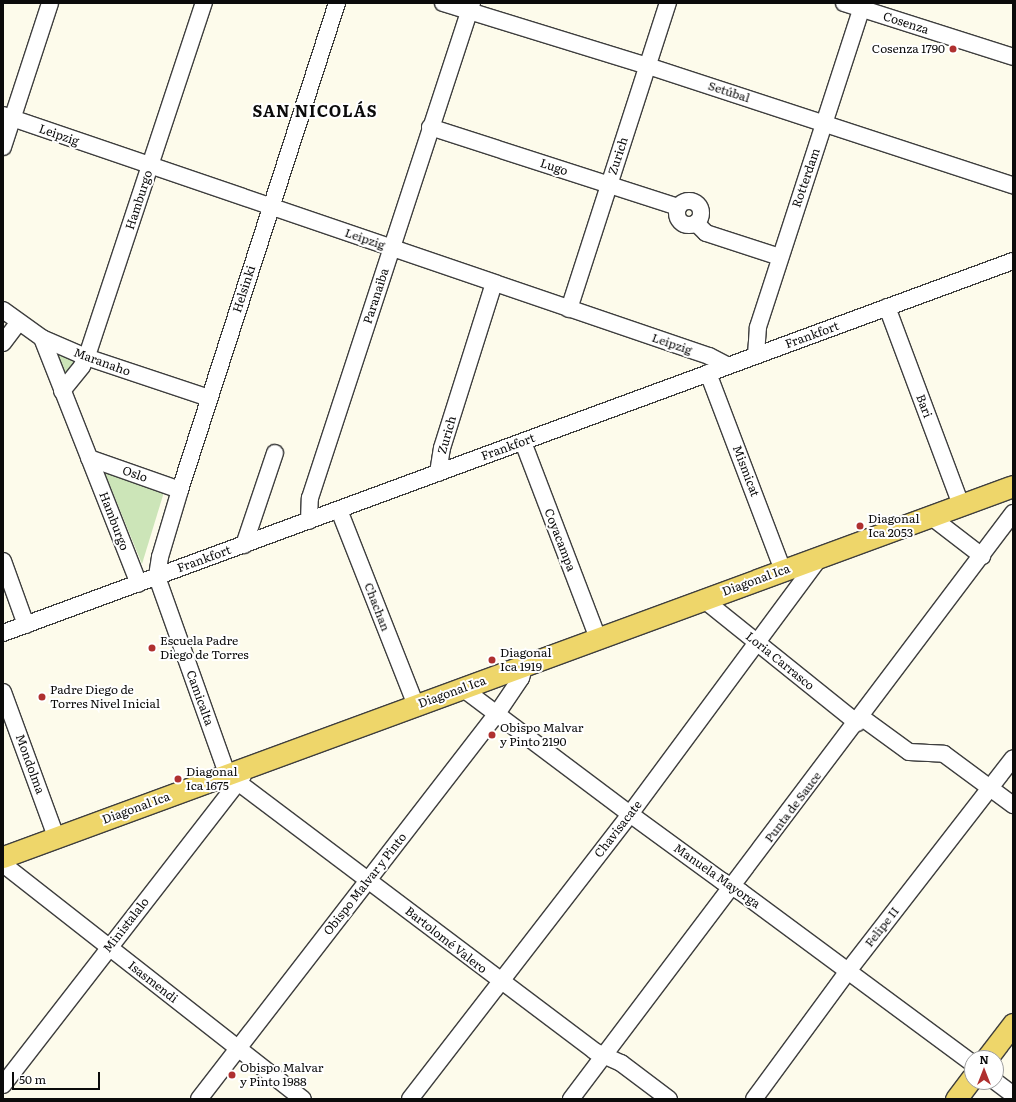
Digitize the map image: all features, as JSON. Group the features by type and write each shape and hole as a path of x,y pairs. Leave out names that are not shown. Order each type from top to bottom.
{"main road":[{"name":"Diagonal Ica","path":"3,857 56,837 232,779 252,765 1013,486"},
{"path":"993,1050 1013,1024"},
{"path":"956,1099 964,1088"}],"street":[{"path":"3,148 8,117 50,3"},
{"name":"Hamburgo","path":"62,391 86,357 204,3"},
{"name":"Helsinki","path":"157,577 160,558 180,490 337,3"},
{"name":"Setúbal","path":"443,3 471,7 1013,185"},
{"name":"Zurich","path":"569,308 668,3"},
{"name":"Cosenza","path":"844,3 862,6 1013,57"},
{"name":"Rotterdam","path":"756,355 758,328 862,6"},
{"name":"Paranaiba","path":"310,521 310,498 430,127 471,7"},
{"name":"Leipzig","path":"8,117 150,167 709,356 727,365"},
{"name":"Lugo","path":"430,127 678,207 688,201 696,203 701,213 696,223 706,233 780,257"},
{"name":"Frankfort","path":"3,633 310,521 727,365 1013,261"},
{"name":"Zurich","path":"438,473 442,448 494,283"},
{"name":"Bari","path":"887,307 961,505"},
{"name":"Maranaho","path":"3,310 42,338 86,357 210,398"},
{"path":"3,343 19,322"},
{"name":"Hamburgo","path":"42,338 139,584"},
{"name":"Mismicat","path":"708,373 783,570"},
{"name":"Coyacampa","path":"523,442 598,638"},
{"path":"244,545 275,453"},
{"name":"Oslo","path":"89,458 180,490"},
{"name":"Chachan","path":"339,510 416,705"},
{"name":"Punta de Sauce","path":"571,1099 859,720 1013,513"},
{"path":"930,516 982,556"},
{"name":"Chavisacate","path":"410,1099 499,981 630,814 758,644 821,556"},
{"path":"3,561 26,625"},
{"name":"Camicalta","path":"157,577 232,779"},
{"name":"Loria Carrasco","path":"703,600 758,644 859,720 910,752 944,754 989,789 1013,805"},
{"name":"Obispo Malvar y Pinto","path":"199,1099 496,715 521,678 525,665"},
{"name":"Manuela Mayorga","path":"462,688 630,814 848,971 964,1057"},
{"name":"Mondolma","path":"3,692 56,837"},
{"name":"Felipe II","path":"754,1099 848,971 1013,758"},
{"name":"Bartolomé Valero","path":"232,779 594,1051 621,1063 669,1099"},
{"name":"Ministalalo","path":"3,1085 108,948 232,779"},
{"name":"Isasmendi","path":"3,864 108,948 303,1099"},
{"path":"1004,1088 1013,1095"}],"green space":[{"path":"52,348 79,358 64,377"},
{"path":"104,471 164,492 142,564"}],"place":[{"name":"Cosenza 1790","path":"953,49"},
{"name":"Diagonal Ica 2053","path":"860,526"},
{"name":"Escuela Padre Diego de Torres","path":"152,648"},
{"name":"Diagonal Ica 1919","path":"492,660"},
{"name":"Padre Diego de Torres Nivel Inicial","path":"42,697"},
{"name":"Obispo Malvar y Pinto 2190","path":"492,735"},
{"name":"Diagonal Ica 1675","path":"178,779"},
{"name":"Obispo Malvar y Pinto 1988","path":"232,1075"}],"district":[{"name":"SAN NICOLÁS","path":"315,110"}]}
